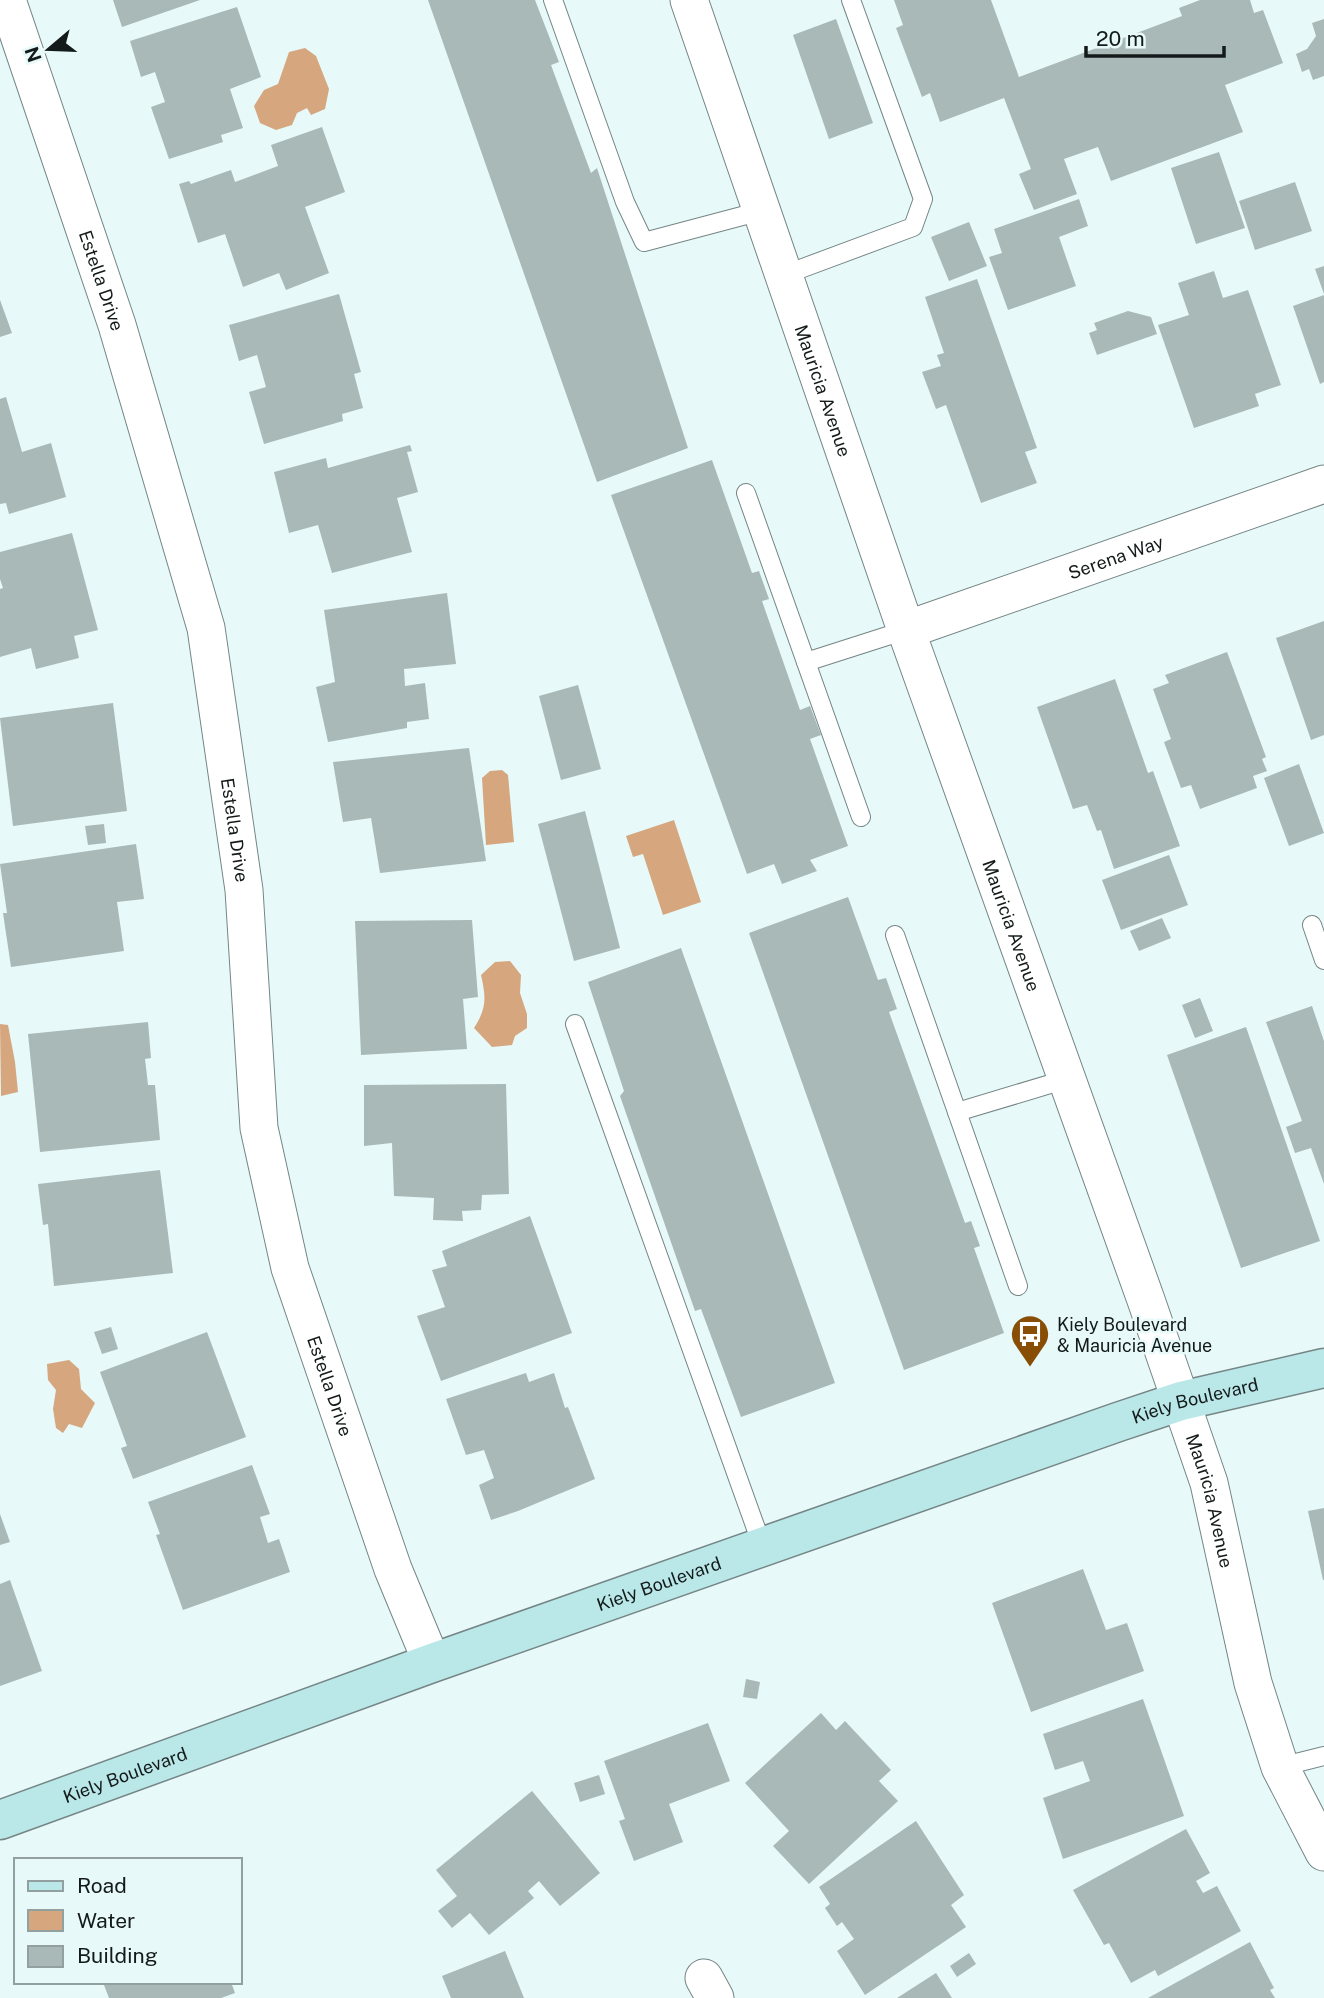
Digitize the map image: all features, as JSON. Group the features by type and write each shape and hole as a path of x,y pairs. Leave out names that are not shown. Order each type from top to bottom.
{"main road":[{"name":"Kiely Boulevard","path":"0,1819 995,1464 1181,1401 1324,1368"}],"street":[{"name":"Estella Drive","path":"7,0 117,326 205,628 244,890 259,1128 290,1268 393,1569 432,1664"},
{"name":"Mauricia Avenue","path":"689,0 906,630 1209,1483 1253,1683 1280,1767 1324,1852"},
{"name":"Serena Way","path":"906,630 1324,484"}],"lane":[{"path":"553,0 625,202 644,242 761,211"},
{"path":"784,275 913,227 923,199 851,0"},
{"path":"746,493 861,817"},
{"path":"806,662 906,630"},
{"path":"1312,925 1324,960"},
{"path":"895,934 1018,1286"},
{"path":"575,1024 763,1548"},
{"path":"957,1112 1067,1079"},
{"path":"1280,1767 1324,1756"}],"water":[{"path":"305,48 316,56 329,89 325,109 311,115 307,108 297,113 292,125 276,130 260,123 254,106 264,90 278,84 289,52"},
{"path":"502,770 508,775 514,842 486,845 482,778 490,771"},
{"path":"674,820 701,902 663,915 643,854 633,857 626,836"},
{"path":"510,961 521,975 520,993 527,1014 527,1028 515,1036 512,1045 492,1047 474,1028 484,1002 481,975 495,962"},
{"path":"0,1024 8,1025 18,1092 1,1096"},
{"path":"69,1360 79,1369 81,1389 95,1403 82,1428 69,1424 63,1433 56,1428 53,1409 56,1390 48,1380 47,1364"}],"building":[{"path":"113,0 200,0 122,27"},
{"path":"428,0 535,0 559,62 551,65 591,173 597,168 688,448 597,482"},
{"path":"894,0 991,0 1019,77 1182,16 1179,8 1200,0 1250,0 1254,13 1263,10 1283,63 1225,85 1243,132 1111,181 1098,147 1064,159 1077,194 1034,210 1019,174 1031,169 1004,98 940,122 930,93 922,97 896,28 903,25"},
{"path":"237,7 261,77 230,89 243,128 221,135 223,142 169,159 151,107 165,102 155,72 141,77 130,41"},
{"path":"836,19 873,123 829,139 793,35"},
{"path":"1324,19 1324,76 1313,80 1309,69 1302,72 1296,54 1307,49 1316,36 1312,23"},
{"path":"322,127 345,192 305,207 329,273 286,290 279,273 243,287 225,234 198,243 179,184 189,181 191,184 231,170 235,182 278,166 271,145"},
{"path":"1219,152 1245,228 1196,244 1171,168"},
{"path":"1295,182 1312,231 1255,250 1239,201"},
{"path":"1079,199 1088,226 1059,237 1076,286 1008,310 989,257 1002,253 994,229"},
{"path":"969,222 987,266 949,281 931,237"},
{"path":"1324,266 1324,294 1315,269"},
{"path":"1214,271 1223,298 1248,290 1281,385 1255,394 1259,406 1194,428 1158,325 1189,315 1178,283"},
{"path":"977,279 1037,448 1025,452 1037,483 981,503 946,405 936,409 922,372 941,366 937,355 944,353 925,297"},
{"path":"339,294 361,372 354,374 363,408 342,414 343,421 264,444 249,392 266,387 257,355 239,361 229,325"},
{"path":"1324,295 1324,382 1320,384 1293,306"},
{"path":"0,300 12,333 0,337"},
{"path":"1128,311 1151,317 1157,334 1097,355 1089,333 1097,330 1094,323"},
{"path":"6,397 22,452 51,443 66,497 9,514 6,503 0,504 0,399"},
{"path":"410,445 412,451 407,452 418,492 397,498 412,552 332,573 318,525 289,533 274,472 326,458 328,468"},
{"path":"712,460 752,573 759,571 769,599 762,601 800,710 810,706 821,735 810,739 848,846 810,860 817,871 782,884 774,864 747,874 611,495"},
{"path":"72,533 98,630 74,636 79,658 36,669 31,648 0,657 0,589 3,588 0,579 0,552"},
{"path":"447,593 456,664 404,669 405,686 425,683 429,719 407,722 407,728 328,742 316,687 335,682 324,610"},
{"path":"1324,621 1324,735 1311,740 1276,638"},
{"path":"1227,652 1266,757 1262,759 1267,771 1253,776 1257,788 1200,809 1191,785 1181,788 1164,742 1171,739 1153,689 1169,683 1165,675"},
{"path":"1115,679 1148,773 1153,771 1180,846 1114,869 1101,830 1097,831 1087,805 1073,809 1037,707"},
{"path":"578,685 601,769 561,780 539,696"},
{"path":"113,703 127,811 13,826 0,718"},
{"path":"469,748 486,861 380,873 371,818 343,822 333,762"},
{"path":"1299,764 1324,833 1289,846 1264,778"},
{"path":"585,811 620,948 574,961 538,824"},
{"path":"104,824 106,843 88,845 85,826"},
{"path":"136,844 144,899 117,902 124,951 11,967 3,913 7,913 0,864"},
{"path":"1169,855 1188,905 1121,930 1102,880"},
{"path":"848,897 878,980 886,978 897,1009 889,1012 965,1223 971,1221 980,1246 974,1248 1004,1333 904,1370 749,933"},
{"path":"1162,918 1171,938 1139,951 1130,931"},
{"path":"472,920 478,997 463,999 467,1049 361,1055 355,921"},
{"path":"681,948 835,1383 741,1417 701,1309 695,1311 620,1096 624,1091 588,982"},
{"path":"1200,998 1213,1031 1195,1038 1182,1005"},
{"path":"1312,1006 1324,1041 1324,1184 1311,1148 1295,1153 1286,1127 1302,1121 1266,1022"},
{"path":"148,1022 151,1058 145,1059 148,1085 155,1085 160,1140 40,1152 28,1034"},
{"path":"1246,1027 1320,1241 1241,1268 1167,1055"},
{"path":"506,1084 509,1194 482,1195 481,1210 462,1211 463,1221 433,1220 434,1198 394,1196 392,1143 364,1146 364,1085"},
{"path":"160,1170 173,1273 54,1286 48,1224 43,1225 38,1184"},
{"path":"530,1216 572,1333 441,1381 417,1316 445,1307 432,1270 447,1266 442,1251"},
{"path":"111,1327 118,1349 102,1354 94,1332"},
{"path":"207,1332 246,1437 133,1479 121,1448 127,1446 100,1372"},
{"path":"526,1373 529,1382 554,1373 565,1408 568,1407 595,1479 491,1520 479,1485 494,1478 484,1450 466,1455 446,1399"},
{"path":"252,1465 270,1514 260,1517 268,1543 279,1539 290,1572 183,1610 156,1535 160,1534 148,1502"},
{"path":"1324,1508 1324,1580 1323,1580 1308,1511"},
{"path":"0,1514 10,1542 0,1545"},
{"path":"1083,1569 1106,1630 1127,1623 1144,1671 1031,1712 992,1603"},
{"path":"10,1580 42,1671 0,1686 0,1584"},
{"path":"746,1679 760,1682 757,1699 743,1697"},
{"path":"1143,1699 1184,1816 1063,1859 1043,1798 1090,1781 1083,1761 1055,1770 1043,1734"},
{"path":"821,1713 836,1730 845,1721 891,1770 879,1781 898,1801 809,1884 773,1846 789,1831 745,1783"},
{"path":"708,1723 730,1781 669,1804 683,1842 634,1861 619,1821 625,1819 604,1761"},
{"path":"599,1775 605,1794 580,1802 574,1783"},
{"path":"532,1791 600,1873 560,1906 539,1881 528,1891 534,1898 489,1935 470,1913 452,1928 438,1911 457,1896 436,1870"},
{"path":"916,1821 964,1895 951,1905 966,1927 865,1995 837,1951 854,1939 842,1922 837,1926 825,1908 830,1904 819,1887"},
{"path":"1186,1829 1210,1873 1196,1881 1203,1893 1217,1886 1241,1931 1158,1976 1155,1970 1131,1983 1109,1943 1104,1945 1073,1890"},
{"path":"1250,1942 1274,1988 1270,1990 1275,1998 1148,1998"},
{"path":"505,1951 524,1998 451,1998 442,1976"},
{"path":"969,1953 976,1964 957,1977 950,1966"},
{"path":"936,1973 952,1998 897,1998"},
{"path":"232,1984 235,1993 221,1998 109,1998 104,1985"}],"place":[{"name":"Kiely Boulevard & Mauricia Avenue","path":"1030,1368"}]}
